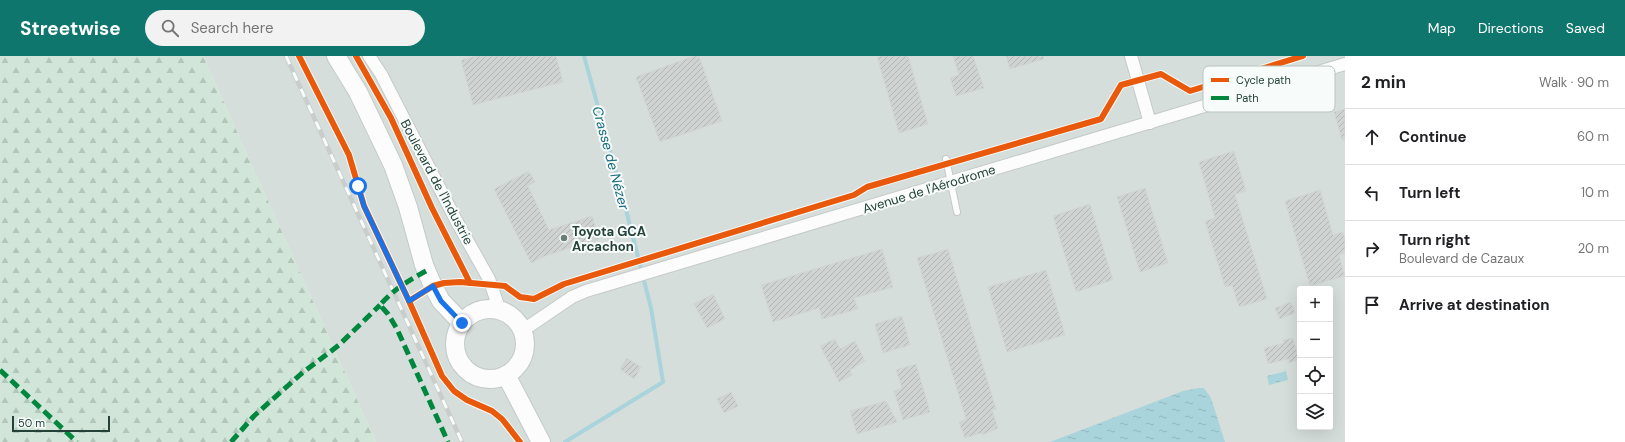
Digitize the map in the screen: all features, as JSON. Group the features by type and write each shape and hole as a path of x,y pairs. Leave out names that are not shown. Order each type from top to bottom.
{"main road":[{"path":"336,56 358,92 393,165 408,206 424,265 433,286 441,301 462,323"},
{"path":"479,311 500,311 509,315 522,331 524,351 520,361 514,369 506,375 494,379 483,379 472,374 463,367 457,356 454,345 456,333 462,323 479,311"},
{"path":"506,375 540,441"}],"street":[{"name":"Boulevard de l'Industrie","path":"369,56 381,74 457,222 489,279 500,311"},
{"path":"1130,56 1150,123"},
{"name":"Avenue de l'Aérodrome","path":"1335,67 1345,64"},
{"name":"Avenue de l'Aérodrome","path":"522,331 572,296 1203,107"}],"lane":[{"path":"946,159 952,182 956,212"}],"shaded area":[{"path":"203,56 1345,56 1345,442 376,442"}],"green space":[{"path":"0,56 203,56 376,442 0,442"}],"water":[{"path":"1286,371 1288,380 1269,385 1267,376"},
{"path":"1204,388 1211,398 1225,442 1050,442 1183,391"}],"building":[{"path":"476,56 556,56 563,82 473,105 461,60"},
{"path":"694,56 699,56 722,121 660,142 636,77"},
{"path":"877,56 908,56 928,124 899,133"},
{"path":"953,56 973,56 984,88 956,96 950,78 959,75"},
{"path":"1006,56 1043,56 1044,59 1010,69"},
{"path":"1345,109 1345,140 1342,140 1335,112"},
{"path":"1234,151 1246,191 1235,194 1267,299 1239,307 1232,285 1225,287 1205,221 1215,218 1199,162"},
{"path":"529,171 535,182 528,186 549,230 592,216 599,239 545,256 531,263 494,189"},
{"path":"1145,188 1168,263 1140,272 1117,197"},
{"path":"1320,190 1333,235 1343,232 1345,239 1345,253 1339,255 1345,276 1310,286 1285,201"},
{"path":"1090,204 1113,280 1076,292 1053,216"},
{"path":"882,249 893,287 854,298 858,309 822,319 819,308 773,322 761,285"},
{"path":"948,249 996,409 992,410 998,428 982,435 981,433 965,438 959,422 966,419 917,258"},
{"path":"1046,270 1065,335 1007,352 988,287"},
{"path":"713,294 725,319 707,328 694,304"},
{"path":"1291,302 1295,313 1279,319 1275,308"},
{"path":"902,316 910,345 883,353 875,324"},
{"path":"1293,338 1297,353 1297,361 1288,363 1288,359 1268,364 1264,348 1284,343 1283,340"},
{"path":"835,339 840,349 855,341 865,361 850,370 852,375 839,382 820,346"},
{"path":"627,358 641,367 634,379 620,369"},
{"path":"916,364 930,412 903,420 894,391 902,388 896,370"},
{"path":"731,392 738,406 724,413 717,399"},
{"path":"886,401 897,422 857,434 850,411"}],"waterway":[{"name":"Crasse de Nézer","path":"565,442 663,382 651,308 622,194 584,56"}],"railway":[{"path":"286,56 462,442"}],"marked path":[{"path":"426,271 402,286 380,305 388,314 397,329 448,442"},
{"path":"231,442 254,416 301,374 339,345 380,305"},
{"path":"0,370 77,442"}],"cycle path":[{"path":"299,56 349,155 364,206 409,301 442,376 454,391 467,400 492,411 502,419 520,442"},
{"path":"356,56 391,118 432,208 470,283"},
{"path":"1271,66 1303,56"},
{"path":"409,301 433,286 444,283 460,282 505,286 520,297 534,299 564,284 854,195 867,187 1101,119 1121,85 1161,74 1190,91 1203,87"}],"place":[{"name":"Toyota GCA Arcachon","path":"564,238"}],"route":[{"path":"358,186 364,206 409,301 433,286 441,301 462,323"}]}
